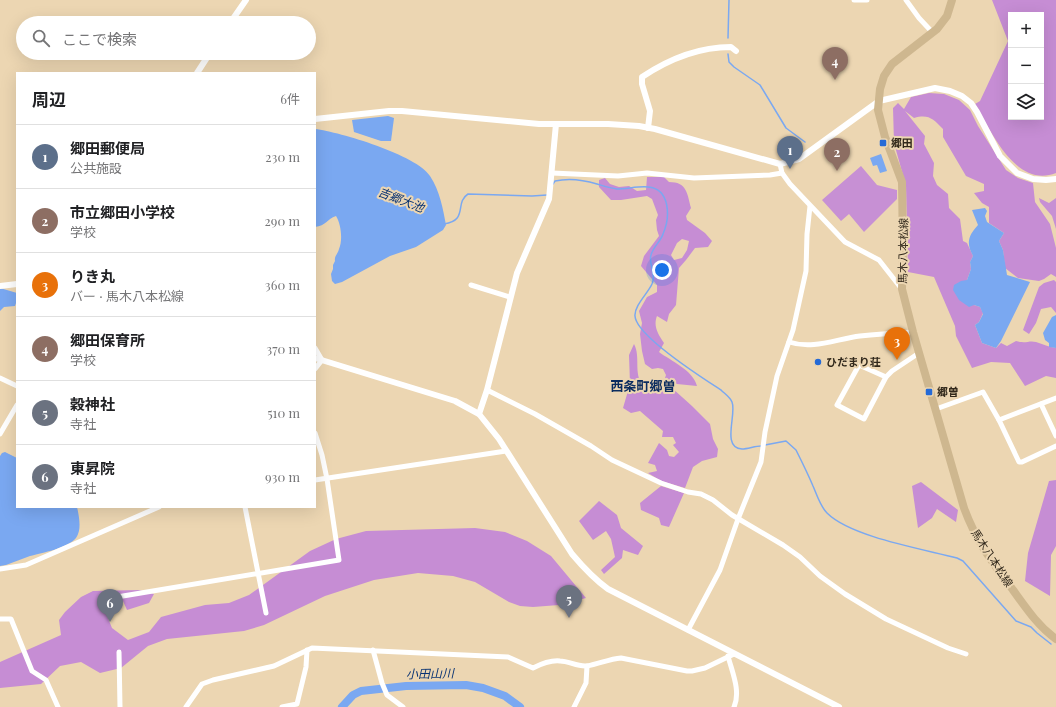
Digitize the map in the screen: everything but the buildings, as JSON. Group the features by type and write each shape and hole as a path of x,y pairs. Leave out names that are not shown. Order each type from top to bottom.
{"main road":[{"name":"馬木八本松線","path":"952,0 947,16 933,33 892,64 884,76 880,89 878,110 902,182 902,289 964,508 978,540 993,563 1041,627 1056,639"}],"street":[{"path":"235,16 246,0"},
{"path":"854,0 867,0"},
{"path":"906,0 919,18 933,33"},
{"path":"648,128 650,111 641,80 642,77 657,67 690,53 706,49 725,47 732,47 736,51"},
{"path":"198,72 205,60"},
{"path":"316,119 402,111 517,122 608,124 648,128 748,154 780,164 799,159 879,101 935,88 950,91 962,96 974,107 1000,156 1017,172 1025,177 1038,180 1056,179"},
{"path":"479,414 487,390 517,273 549,199 556,124"},
{"path":"780,164 782,173 810,206 845,242 880,260 902,289"},
{"path":"552,173 618,176 647,174 694,178 770,175 782,173"},
{"path":"688,630 720,570 738,518 761,462 777,376 793,330 806,271 807,234 810,206"},
{"path":"0,286 16,284"},
{"path":"471,285 510,296"},
{"path":"789,342 797,344 825,344 858,336 913,332"},
{"path":"316,350 322,360"},
{"path":"886,377 860,365 837,405 864,419 886,377 892,371 920,353"},
{"path":"316,358 455,401 479,414 506,451 572,554 583,568 598,582 608,589 688,630 731,655 839,707"},
{"path":"316,367 322,360"},
{"path":"0,378 16,386"},
{"path":"487,390 535,414 591,446 612,460 662,483 701,494 713,500 738,518 800,557 820,576 845,594 886,619 948,648 966,654"},
{"path":"936,409 983,392 999,420 1019,462 1056,446"},
{"path":"999,420 1056,398"},
{"path":"1041,404 1056,436"},
{"path":"0,434 16,407"},
{"path":"117,597 339,560 327,479 316,436"},
{"path":"316,480 506,451"},
{"path":"0,569 26,565 157,508"},
{"path":"245,508 266,613"},
{"path":"0,619 11,619 32,671 46,680 50,686 58,707"},
{"path":"186,707 202,684 213,680 274,666 307,650 318,648 508,657 533,668 559,660 580,666 587,666 611,658 621,658 686,671 705,668 731,655"},
{"path":"282,707 297,704 300,697 306,667 307,650"},
{"path":"372,650 387,695 403,707"},
{"path":"119,652 120,707"},
{"path":"731,655 737,692 737,700 734,707"},
{"path":"574,707 586,683 587,666"}],"shaded area":[{"path":"992,0 1056,0 1056,173 1042,176 1029,173 1006,155 975,104 980,101 1008,41"},
{"path":"929,93 944,94 959,100 970,110 978,126 1006,170 1018,178 1033,183 1035,202 1050,224 1056,248 1056,277 1051,274 1039,281 1018,278 1005,268 1003,250 999,241 1004,233 989,223 989,207 982,203 974,193 984,191 984,184 966,176 943,137 943,129 930,118 914,118 905,111 925,136 924,144 934,163 933,176 937,185 948,194 949,208 960,219 963,241 967,243 973,256 970,262 971,269 967,280 974,305 980,307 983,313 979,322 975,325 982,343 996,348 1001,343 1007,346 1016,341 1034,342 1056,348 1056,378 1046,376 1025,386 1010,363 991,362 972,368 956,336 955,326 934,277 908,272 906,186 894,143 893,108 898,103 904,109 911,97"},
{"path":"861,166 877,185 897,190 897,199 864,232 849,214 841,221 822,200"},
{"path":"647,177 664,177 669,182 683,186 687,193 691,208 686,216 687,220 705,233 712,241 708,247 695,248 679,268 676,305 669,314 667,322 657,316 656,320 657,330 664,343 659,352 681,366 695,380 697,386 677,384 665,378 666,375 663,369 652,369 645,364 640,334 642,323 639,311 647,297 657,292 657,285 641,266 644,256 659,236 656,220 658,215 652,199 647,196 611,200 599,187 599,180 605,178 610,184 619,187 629,186 637,191 646,190","holes":["682,239 689,241 687,250 682,258 674,260 671,255 677,243"]},
{"path":"1039,198 1049,203 1056,198 1056,229 1052,216 1040,202"},
{"path":"1054,280 1056,282 1056,313 1051,307 1041,309 1036,323 1029,334 1023,330 1039,287 1044,283"},
{"path":"634,344 637,354 638,376 643,386 651,383 672,388 710,424 713,439 718,449 717,457 702,461 693,467 685,488 661,481 648,473 657,471 655,465 648,463 659,443 667,450 669,456 674,457 679,452 673,445 676,443 673,437 662,437 663,431 640,411 631,413 623,408 630,384 629,355"},
{"path":"1056,480 1056,546 1051,555 1050,596 1025,581 1028,553 1049,481"},
{"path":"921,482 958,510 956,522 937,509 932,518 918,528 912,486"},
{"path":"661,486 684,493 669,527 661,525 659,518 641,510 640,503"},
{"path":"599,501 617,515 621,528 643,546 638,555 623,550 622,558 604,574 601,570 615,557 611,539 606,531 593,540 579,521"},
{"path":"475,528 505,532 527,541 551,556 586,598 559,605 533,607 520,606 509,602 475,582 453,576 418,573 374,580 325,596 264,625 244,631 167,639 148,646 121,668 100,673 81,662 60,666 41,684 0,688 0,662 61,635 59,620 81,597 93,591 139,590 154,594 149,603 127,610 123,601 103,606 112,628 128,640 149,632 161,617 205,605 229,603 249,595 310,551 336,539 366,531"}],"water":[{"path":"388,116 394,118 391,141 381,141 354,132 352,120"},
{"name":"吉郷大池","path":"316,129 342,135 377,146 410,160 422,168 430,176 439,194 446,225 443,230 416,247 390,256 342,282 335,284 332,281 331,274 341,241 339,223 336,216 316,227"},
{"path":"881,154 887,171 880,173 877,165 873,166 870,158"},
{"path":"985,208 987,211 985,216 987,222 1004,233 999,241 1003,250 1007,275 1030,282 1001,341 996,348 982,343 975,325 979,322 983,314 980,307 974,305 969,307 959,300 953,290 954,285 961,281 967,280 971,269 970,262 973,256 969,247 969,240 970,236 978,225 972,210"},
{"path":"0,288 16,293 15,306 4,307 0,311"},
{"path":"1056,315 1056,348 1049,347 1049,343 1045,340 1043,333 1052,317"},
{"path":"5,452 16,458 16,508 77,508 79,531 78,535 72,542 54,550 0,566 0,456"}],"waterway":[{"path":"728,38 729,0"},
{"path":"728,54 729,62 734,67 760,85 786,128 805,142"},
{"path":"553,184 555,181 576,180 587,181 617,189 648,187 656,189 661,193 667,205 667,220 662,237 653,249 650,258 654,277 650,288 635,312 638,324 658,345 721,390 730,399 733,407 731,437 732,443 736,447 742,449 761,446"},
{"path":"444,224 452,222 456,219 459,215 462,202 468,194 547,195"},
{"path":"765,445 786,441 796,450 822,507 827,513 838,521 853,529 888,541 957,558 963,561 1016,621 1031,627 1051,644"},
{"name":"小田山川","path":"342,707 353,695 361,691 406,686 466,685 483,688 505,696 520,707"}],"place":[{"name":"郷田保育所","path":"835,80"},
{"name":"郷田","path":"883,143"},
{"name":"郷田郵便局","path":"790,169"},
{"name":"市立郷田小学校","path":"837,171"},
{"name":"りき丸","path":"897,360"},
{"name":"ひだまり荘","path":"818,362"},
{"name":"郷曽","path":"929,392"},
{"name":"穀神社","path":"569,618"},
{"name":"東昇院","path":"110,622"}],"district":[{"name":"西条町郷曽","path":"643,386"}]}
